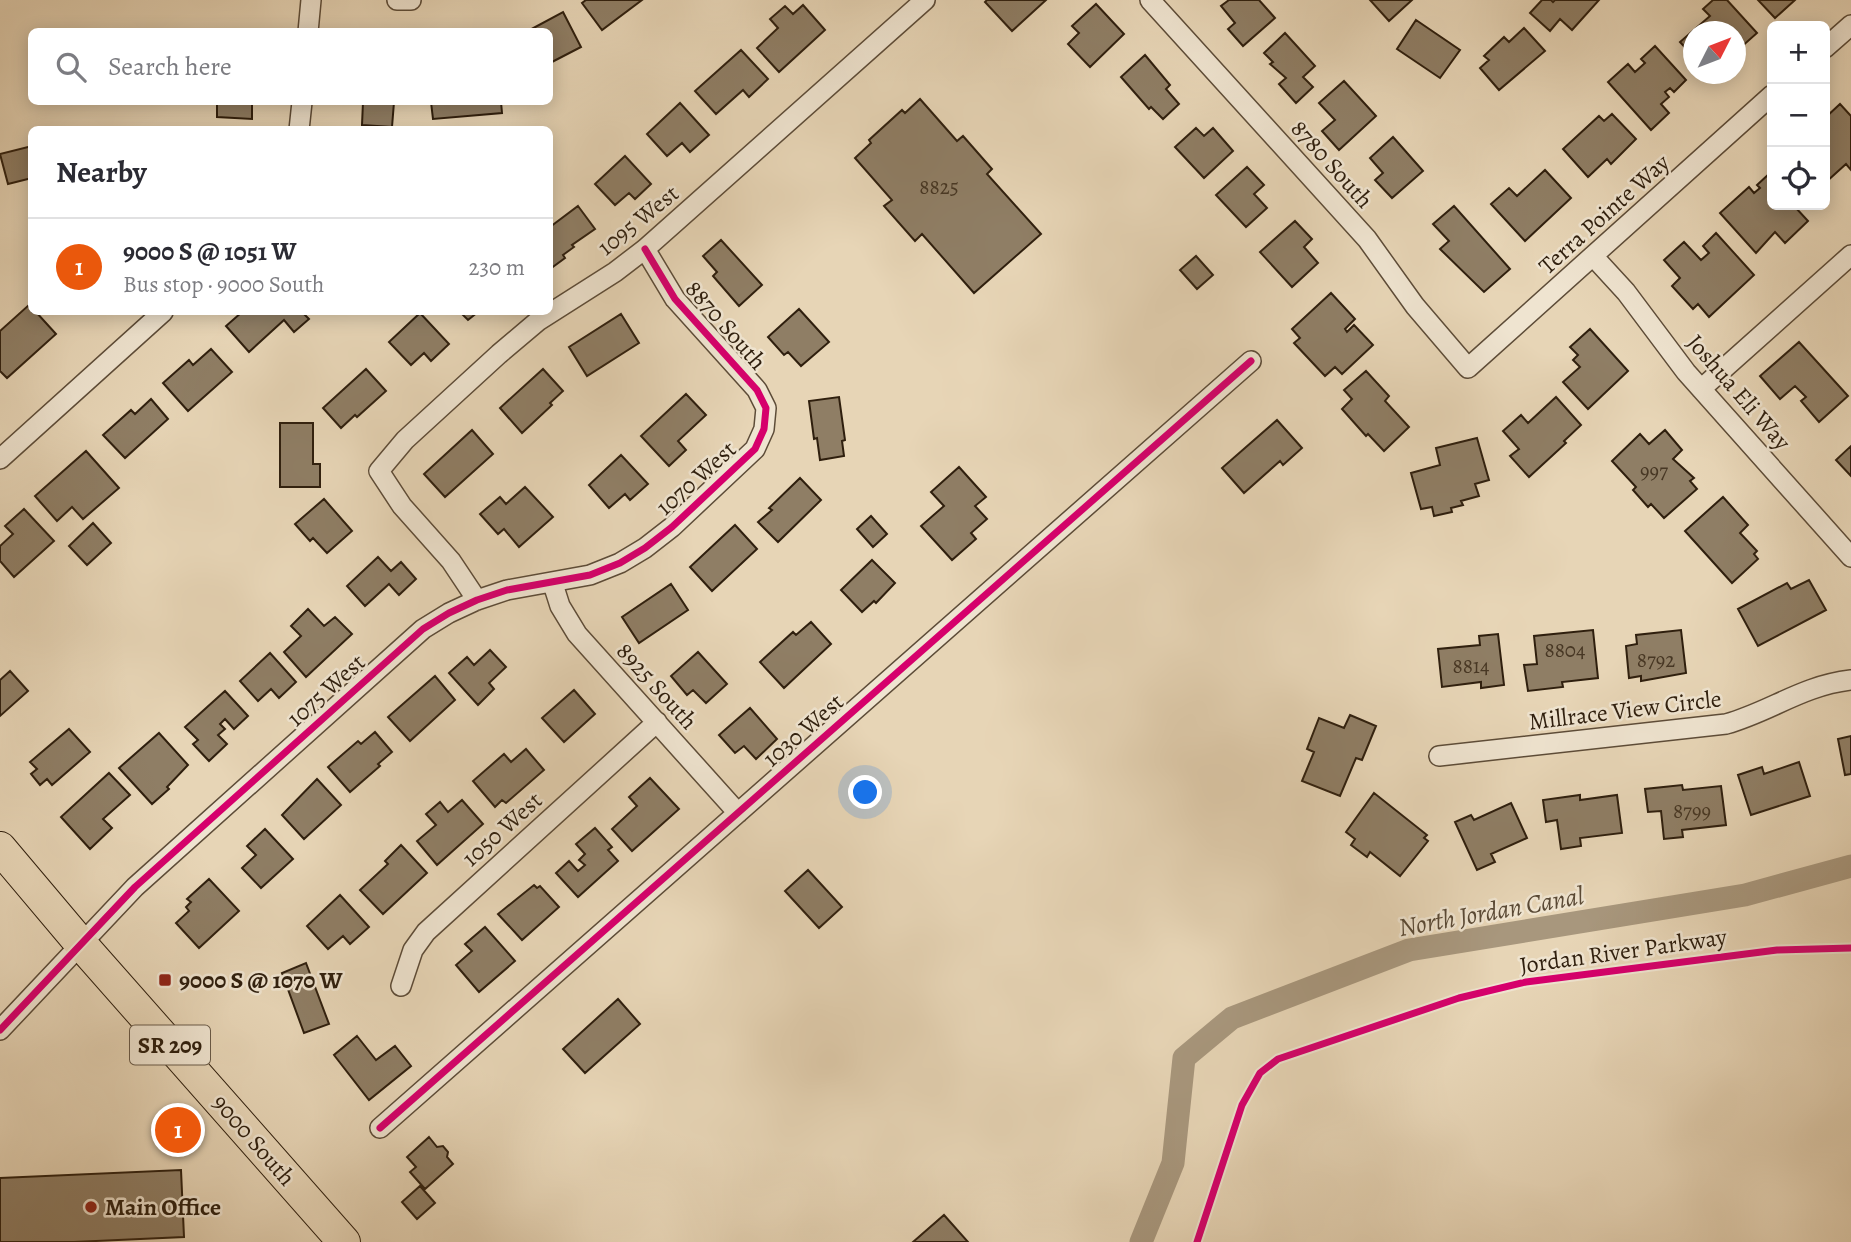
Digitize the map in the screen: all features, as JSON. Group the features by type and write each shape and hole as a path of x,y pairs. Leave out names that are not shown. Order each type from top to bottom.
{"main road":[{"name":"9000 South","path":"0,848 81,944 344,1242"}],"street":[{"path":"308,28 311,0"},
{"path":"397,0 411,0"},
{"name":"1095 West","path":"553,311 645,249 925,0"},
{"name":"8780 South","path":"1150,0 1367,239 1415,306 1468,368"},
{"path":"1830,44 1851,25"},
{"name":"Terra Pointe Way","path":"1468,368 1767,99"},
{"path":"299,126 302,105"},
{"name":"8870 South","path":"645,249 675,299 757,390 765,408 764,429"},
{"path":"1701,389 1851,255"},
{"name":"Joshua Eli Way","path":"1593,256 1626,292 1701,389 1851,557"},
{"path":"0,459 160,315"},
{"name":"1095 West","path":"477,600 451,561 402,506 380,471 405,440 499,354 547,315"},
{"name":"1030 West","path":"380,1128 1251,361"},
{"name":"1070 West","path":"645,548 739,466 755,449 764,429"},
{"name":"1075 West","path":"0,1030 135,887 415,635 449,613 477,600 507,590 553,584 590,575 620,563 645,548"},
{"name":"8925 South","path":"553,584 560,606 577,634 738,813"},
{"name":"Millrace View Circle","path":"1439,756 1726,724 1754,715 1815,686 1851,680"},
{"name":"1050 West","path":"401,986 413,950 426,932 657,722"}],"building":[{"path":"586,0 642,0 602,30 582,3"},
{"path":"1046,0 1012,31 985,2"},
{"path":"1229,0 1259,0 1275,18 1243,46 1228,29 1235,23 1221,6"},
{"path":"1370,0 1412,0 1389,21"},
{"path":"1542,0 1599,0 1572,30 1560,19 1550,31 1530,13"},
{"path":"1713,0 1727,0 1757,33 1746,43 1746,21 1704,21 1710,16 1703,9"},
{"path":"1758,0 1795,0 1775,18"},
{"path":"1096,4 1124,34 1090,67 1068,44 1079,33 1072,26"},
{"path":"803,5 825,30 779,72 757,48 778,28 770,19 785,6 793,14"},
{"path":"563,12 581,47 553,61 553,28 533,28"},
{"path":"1416,20 1460,50 1440,78 1397,49"},
{"path":"1524,28 1545,51 1499,90 1480,68 1489,60 1484,56 1504,37 1509,42"},
{"path":"1285,33 1315,66 1303,77 1313,87 1296,103 1279,84 1286,78 1270,64 1273,62 1264,53"},
{"path":"1655,46 1683,77 1683,83 1674,92 1670,88 1665,92 1669,97 1661,104 1669,113 1651,130 1608,82 1628,64 1635,72 1645,63 1641,59"},
{"path":"741,50 768,79 749,97 743,90 716,114 695,91"},
{"path":"1145,55 1170,85 1166,89 1179,104 1163,119 1151,107 1149,109 1121,77"},
{"path":"1344,81 1376,116 1339,150 1322,131 1335,120 1319,103"},
{"path":"920,99 957,141 963,136 992,169 987,174 1041,234 974,293 922,234 915,241 884,206 892,200 855,158 871,143 869,140 902,110 905,113"},
{"path":"680,103 709,135 690,152 682,143 667,156 647,134"},
{"path":"1840,104 1851,116 1851,170 1846,164 1830,178 1830,147 1830,113"},
{"path":"217,105 252,105 252,119 217,117"},
{"path":"363,105 394,105 392,126 362,125"},
{"path":"431,105 501,105 502,113 433,119"},
{"path":"1612,114 1636,139 1611,164 1607,159 1588,177 1563,149 1599,116 1604,121"},
{"path":"1196,128 1204,136 1213,128 1233,151 1204,178 1175,147"},
{"path":"1393,137 1423,171 1392,198 1375,180 1383,173 1370,158"},
{"path":"28,147 28,179 8,184 0,154"},
{"path":"625,156 651,184 635,199 629,193 615,205 595,184"},
{"path":"1247,167 1264,185 1254,194 1267,208 1246,227 1216,195"},
{"path":"1545,170 1571,198 1525,241 1491,204 1509,188 1517,196"},
{"path":"1767,176 1767,210 1798,210 1808,221 1785,243 1775,232 1756,253 1720,213 1749,187 1754,193 1760,188 1757,185"},
{"path":"578,206 595,229 572,245 574,247 563,255 565,258 553,267 553,225"},
{"path":"1454,206 1510,269 1484,292 1440,249 1449,241 1433,224"},
{"path":"1295,221 1312,239 1304,247 1318,263 1292,287 1260,252"},
{"path":"1716,233 1754,275 1709,317 1698,304 1693,309 1672,286 1680,278 1664,260 1684,242 1701,260 1709,253 1703,246"},
{"path":"721,240 762,285 739,306 713,276 717,272 703,256"},
{"path":"1196,256 1213,275 1197,289 1180,270"},
{"path":"1331,293 1355,319 1345,329 1347,332 1354,325 1373,345 1342,374 1335,367 1325,376 1294,343 1300,338 1292,329"},
{"path":"28,306 28,315 39,315 56,334 7,378 0,371 0,331"},
{"path":"799,309 829,342 801,366 788,352 784,355 768,337"},
{"path":"621,314 639,343 587,376 569,347"},
{"path":"239,315 305,315 309,319 294,332 284,320 249,352 226,326"},
{"path":"418,315 422,315 449,344 431,361 424,353 411,365 389,342"},
{"path":"1590,329 1628,371 1588,409 1563,382 1580,367 1573,360 1578,355 1570,347"},
{"path":"1799,342 1848,396 1819,422 1801,401 1806,397 1795,386 1780,399 1760,376"},
{"path":"211,349 232,372 188,411 163,383 189,360 193,365"},
{"path":"366,369 386,391 341,428 323,408"},
{"path":"543,369 563,391 522,433 500,408"},
{"path":"1366,371 1389,396 1385,401 1409,427 1384,451 1368,434 1366,436 1342,409 1352,399 1344,390"},
{"path":"686,394 706,415 678,441 686,450 669,466 641,436"},
{"path":"839,397 845,440 842,441 844,456 820,460 809,401"},
{"path":"1556,397 1581,425 1564,441 1566,443 1529,477 1510,456 1519,449 1503,431 1521,415 1528,423"},
{"path":"151,399 168,419 125,458 103,435 131,410 135,414"},
{"path":"1277,420 1302,448 1283,465 1280,461 1244,493 1222,468"},
{"path":"280,423 313,423 313,464 320,464 320,487 280,487"},
{"path":"472,430 493,454 445,497 424,474"},
{"path":"1665,430 1682,450 1673,459 1694,478 1690,481 1697,489 1664,518 1651,504 1648,507 1633,490 1636,487 1612,461 1640,434 1649,444"},
{"path":"1477,438 1489,480 1475,484 1479,496 1461,501 1463,505 1451,508 1452,512 1434,516 1432,507 1421,509 1411,473 1440,465 1436,448"},
{"path":"1851,446 1851,476 1836,460"},
{"path":"86,451 119,488 83,519 72,507 57,521 35,496"},
{"path":"621,455 648,484 630,500 625,494 609,508 589,485"},
{"path":"959,467 986,497 975,506 987,519 971,533 976,539 952,560 921,526 944,506 931,492"},
{"path":"800,478 821,500 778,542 758,522"},
{"path":"525,487 553,517 519,547 504,529 498,534 480,514 500,497 506,504"},
{"path":"1723,497 1748,525 1740,533 1757,551 1754,554 1758,559 1732,583 1685,531"},
{"path":"324,499 352,531 327,553 313,538 310,541 295,524"},
{"path":"24,509 54,541 14,577 0,561 0,546 13,534 5,526"},
{"path":"871,516 887,534 873,547 857,529"},
{"path":"93,523 111,543 87,565 69,546"},
{"path":"735,525 757,549 712,591 690,567"},
{"path":"378,557 391,571 401,562 416,579 399,595 389,584 365,606 347,586"},
{"path":"872,560 895,583 876,603 874,601 862,612 841,590"},
{"path":"1809,580 1826,610 1758,646 1738,609 1787,583 1791,589"},
{"path":"671,584 688,610 639,643 622,617"},
{"path":"308,609 324,626 335,617 352,634 306,677 284,652 301,636 291,626"},
{"path":"811,622 831,644 784,688 760,662 793,632 796,635"},
{"path":"1593,630 1598,678 1562,682 1563,687 1528,691 1524,665 1537,664 1534,636"},
{"path":"1681,630 1686,673 1641,681 1641,676 1629,678 1626,646 1637,644 1636,635"},
{"path":"1498,634 1504,685 1481,688 1481,682 1442,687 1438,649 1480,645 1479,636"},
{"path":"490,650 506,667 489,683 494,689 478,705 449,673 467,657 474,665"},
{"path":"698,652 727,684 706,703 693,690 687,695 671,676"},
{"path":"270,653 296,682 279,698 271,689 258,701 240,681"},
{"path":"10,671 28,691 0,716 0,680"},
{"path":"435,676 455,700 410,741 388,717"},
{"path":"574,690 595,714 564,742 542,718"},
{"path":"225,691 248,716 234,729 225,719 220,724 225,729 218,735 227,744 209,761 193,744 198,740 185,727"},
{"path":"750,708 777,739 756,759 744,746 735,753 719,735"},
{"path":"1350,715 1376,726 1362,760 1356,758 1340,796 1302,781 1314,752 1307,749 1319,718 1344,728"},
{"path":"69,729 90,752 52,785 47,779 40,785 31,774 37,769 30,762"},
{"path":"375,732 392,752 350,792 328,767 358,741 361,744"},
{"path":"159,733 188,765 167,787 169,789 152,804 119,768"},
{"path":"1851,736 1851,774 1845,775 1838,739"},
{"path":"526,749 544,770 506,803 502,800 495,807 473,781 504,754 511,762"},
{"path":"1799,762 1810,796 1751,815 1738,775 1762,767 1764,774"},
{"path":"109,773 130,795 103,819 112,828 90,849 61,817"},
{"path":"650,778 679,809 632,851 612,829 637,806 629,797"},
{"path":"317,779 341,805 304,839 282,815"},
{"path":"1682,785 1683,790 1721,786 1726,825 1682,830 1683,837 1664,839 1661,811 1648,812 1645,789"},
{"path":"1374,793 1427,835 1424,838 1428,841 1400,876 1370,852 1367,857 1351,845 1355,839 1346,832"},
{"path":"1580,795 1580,800 1617,795 1622,833 1580,838 1581,846 1561,849 1557,820 1546,822 1543,800"},
{"path":"462,800 483,824 437,865 417,841 436,825 426,814 440,802 448,812"},
{"path":"1511,803 1527,838 1491,854 1495,862 1477,870 1455,822 1471,815 1474,820"},
{"path":"595,828 612,847 608,850 618,861 578,897 556,873 569,861 578,871 585,865 579,860 585,854 576,844"},
{"path":"265,829 293,859 261,888 242,868 256,855 247,846"},
{"path":"401,845 427,873 383,914 360,890 388,864 385,861"},
{"path":"808,870 842,907 819,928 785,891"},
{"path":"209,879 239,911 199,948 176,923 189,911 186,907 191,902 187,899"},
{"path":"534,885 537,888 540,886 559,907 522,940 498,914"},
{"path":"340,895 369,927 350,944 343,936 328,949 307,926"},
{"path":"485,927 515,961 479,992 456,965 472,951 465,944"},
{"path":"306,963 329,1024 304,1033 282,973"},
{"path":"618,999 640,1024 585,1073 563,1049"},
{"path":"357,1036 376,1060 395,1046 411,1066 369,1100 334,1055"},
{"path":"429,1137 437,1147 443,1146 453,1164 425,1189 410,1172 416,1167 407,1157"},
{"name":"Main Office","path":"181,1170 184,1237 0,1242 0,1178"},
{"path":"420,1186 435,1203 417,1219 402,1202"},
{"path":"944,1215 968,1242 913,1242"}],"waterway":[{"name":"North Jordan Canal","path":"1141,1242 1173,1163 1184,1058 1232,1018 1409,950 1745,895 1851,866"}],"cycle path":[{"path":"0,1030 135,887 423,629 477,600 507,590 590,575 620,563 672,527 755,449 764,429 766,408 757,390 675,299 645,249"},
{"path":"380,1128 1251,361"},
{"name":"Jordan River Parkway","path":"1197,1242 1242,1105 1260,1073 1278,1059 1459,998 1526,982 1777,950 1851,948"}],"place":[{"name":"9000 S @ 1070 W","path":"165,980"},
{"name":"9000 S @ 1051 W","path":"178,1130"},
{"name":"Main Office","path":"91,1207"}]}
